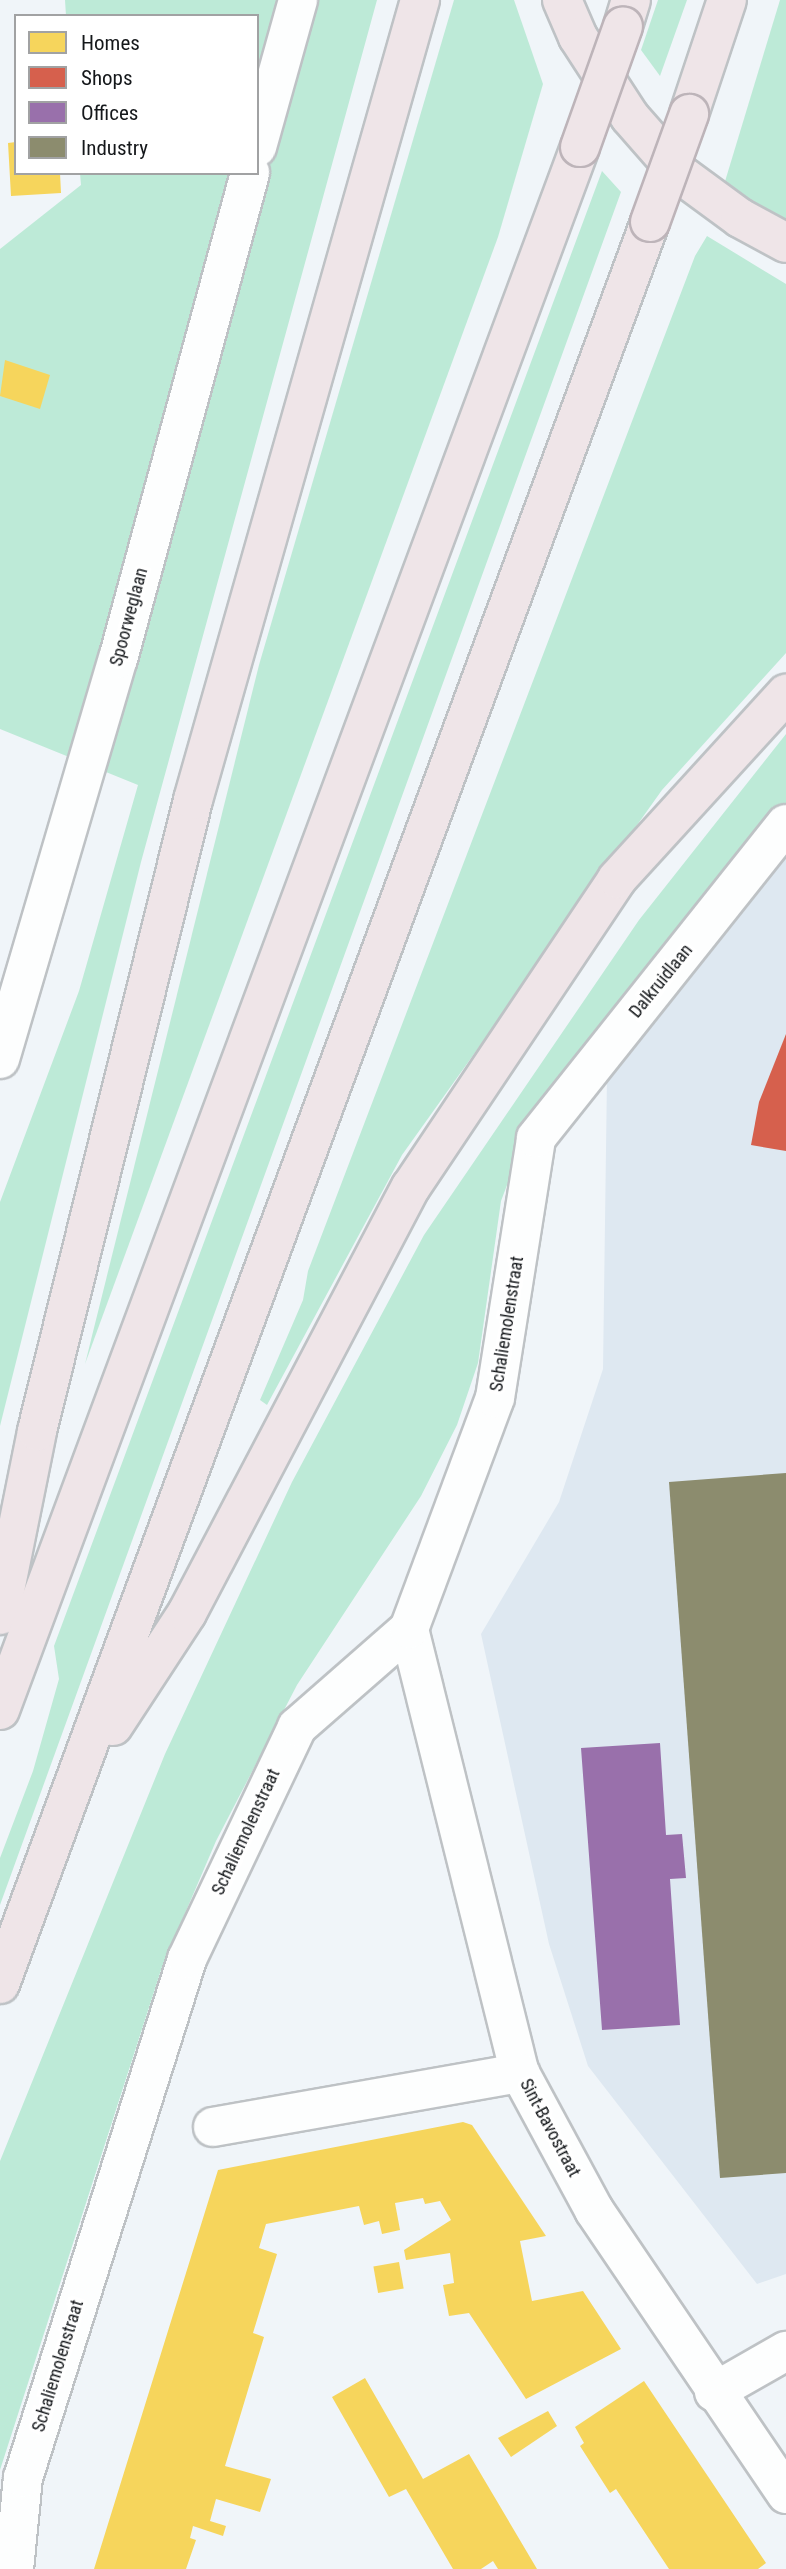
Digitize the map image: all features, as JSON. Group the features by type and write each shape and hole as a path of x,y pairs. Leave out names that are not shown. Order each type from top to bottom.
{"highway":[{"path":"0,1615 37,1431 193,800 420,0"},
{"path":"562,0 578,37 630,117 680,174 740,218 786,243"},
{"path":"0,1984 650,222 727,0"},
{"path":"0,1710 627,13"},
{"path":"75,1785 187,1613 411,1187 617,879 786,694"}],"street":[{"path":"259,139 298,0"},
{"name":"Spoorweglaan","path":"0,1059 118,659 249,175"},
{"name":"Dalkruidlaan","path":"536,1138 786,824"},
{"name":"Schaliemolenstraat","path":"14,2569 23,2477 187,1959 297,1727 409,1629 495,1398 536,1138"},
{"name":"Sint-Bavostraat","path":"409,1629 520,2073 594,2210 714,2392 786,2494"},
{"path":"213,2127 520,2073"},
{"path":"714,2392 786,2351"}],"shaded area":[{"path":"786,836 786,2274 757,2284 588,2066 549,1944 481,1634 559,1502 603,1369 607,1076"}],"green space":[{"path":"65,0 377,0 141,862 0,1426 0,1202 79,991 138,785 0,729 0,249 81,185 80,175 259,175 259,14 66,14"},
{"path":"454,0 514,0 543,84 498,237 85,1364 259,665"},
{"path":"658,0 687,0 660,76 641,50"},
{"path":"780,0 786,0 786,219 723,188"},
{"path":"602,171 621,192 0,1905 0,1858 33,1771 59,1679 54,1646"},
{"path":"707,236 786,284 786,653 662,790 402,1155 267,1405 260,1400 303,1300 308,1271 695,256"},
{"path":"786,734 786,806 518,1156 501,1201 478,1363 457,1425 421,1496 297,1685 216,1841 162,1967 0,2470 0,2161 165,1754 292,1482 424,1235 639,920"}],"building: Homes":[{"path":"14,142 14,175 60,175 61,193 11,196 8,143"},
{"path":"5,360 50,375 40,409 0,396"},
{"path":"463,2122 472,2125 546,2236 520,2241 532,2301 583,2291 621,2349 526,2399 469,2313 449,2316 443,2285 454,2283 450,2253 406,2260 404,2250 451,2220 440,2201 425,2204 423,2198 395,2203 400,2230 382,2234 379,2221 364,2225 359,2206 266,2224 259,2248 277,2254 253,2333 264,2337 225,2466 271,2479 260,2512 216,2499 210,2521 226,2526 223,2536 193,2526 190,2538 196,2540 186,2569 94,2569 218,2170"},
{"path":"399,2262 404,2289 378,2293 373,2267"},
{"path":"365,2378 423,2479 469,2454 537,2569 498,2569 493,2561 481,2569 453,2569 406,2489 389,2497 332,2397"},
{"path":"644,2381 766,2563 758,2569 669,2569 616,2489 610,2493 580,2446 584,2443 575,2427"},
{"path":"548,2411 557,2426 511,2457 498,2438"}],"building: Shops":[{"path":"786,1034 786,1151 751,1145 759,1102"}],"building: Offices":[{"path":"660,1743 666,1835 682,1834 686,1878 670,1879 680,2025 602,2030 581,1748"}],"building: Industry":[{"path":"786,1473 786,2173 720,2178 669,1482"}]}
